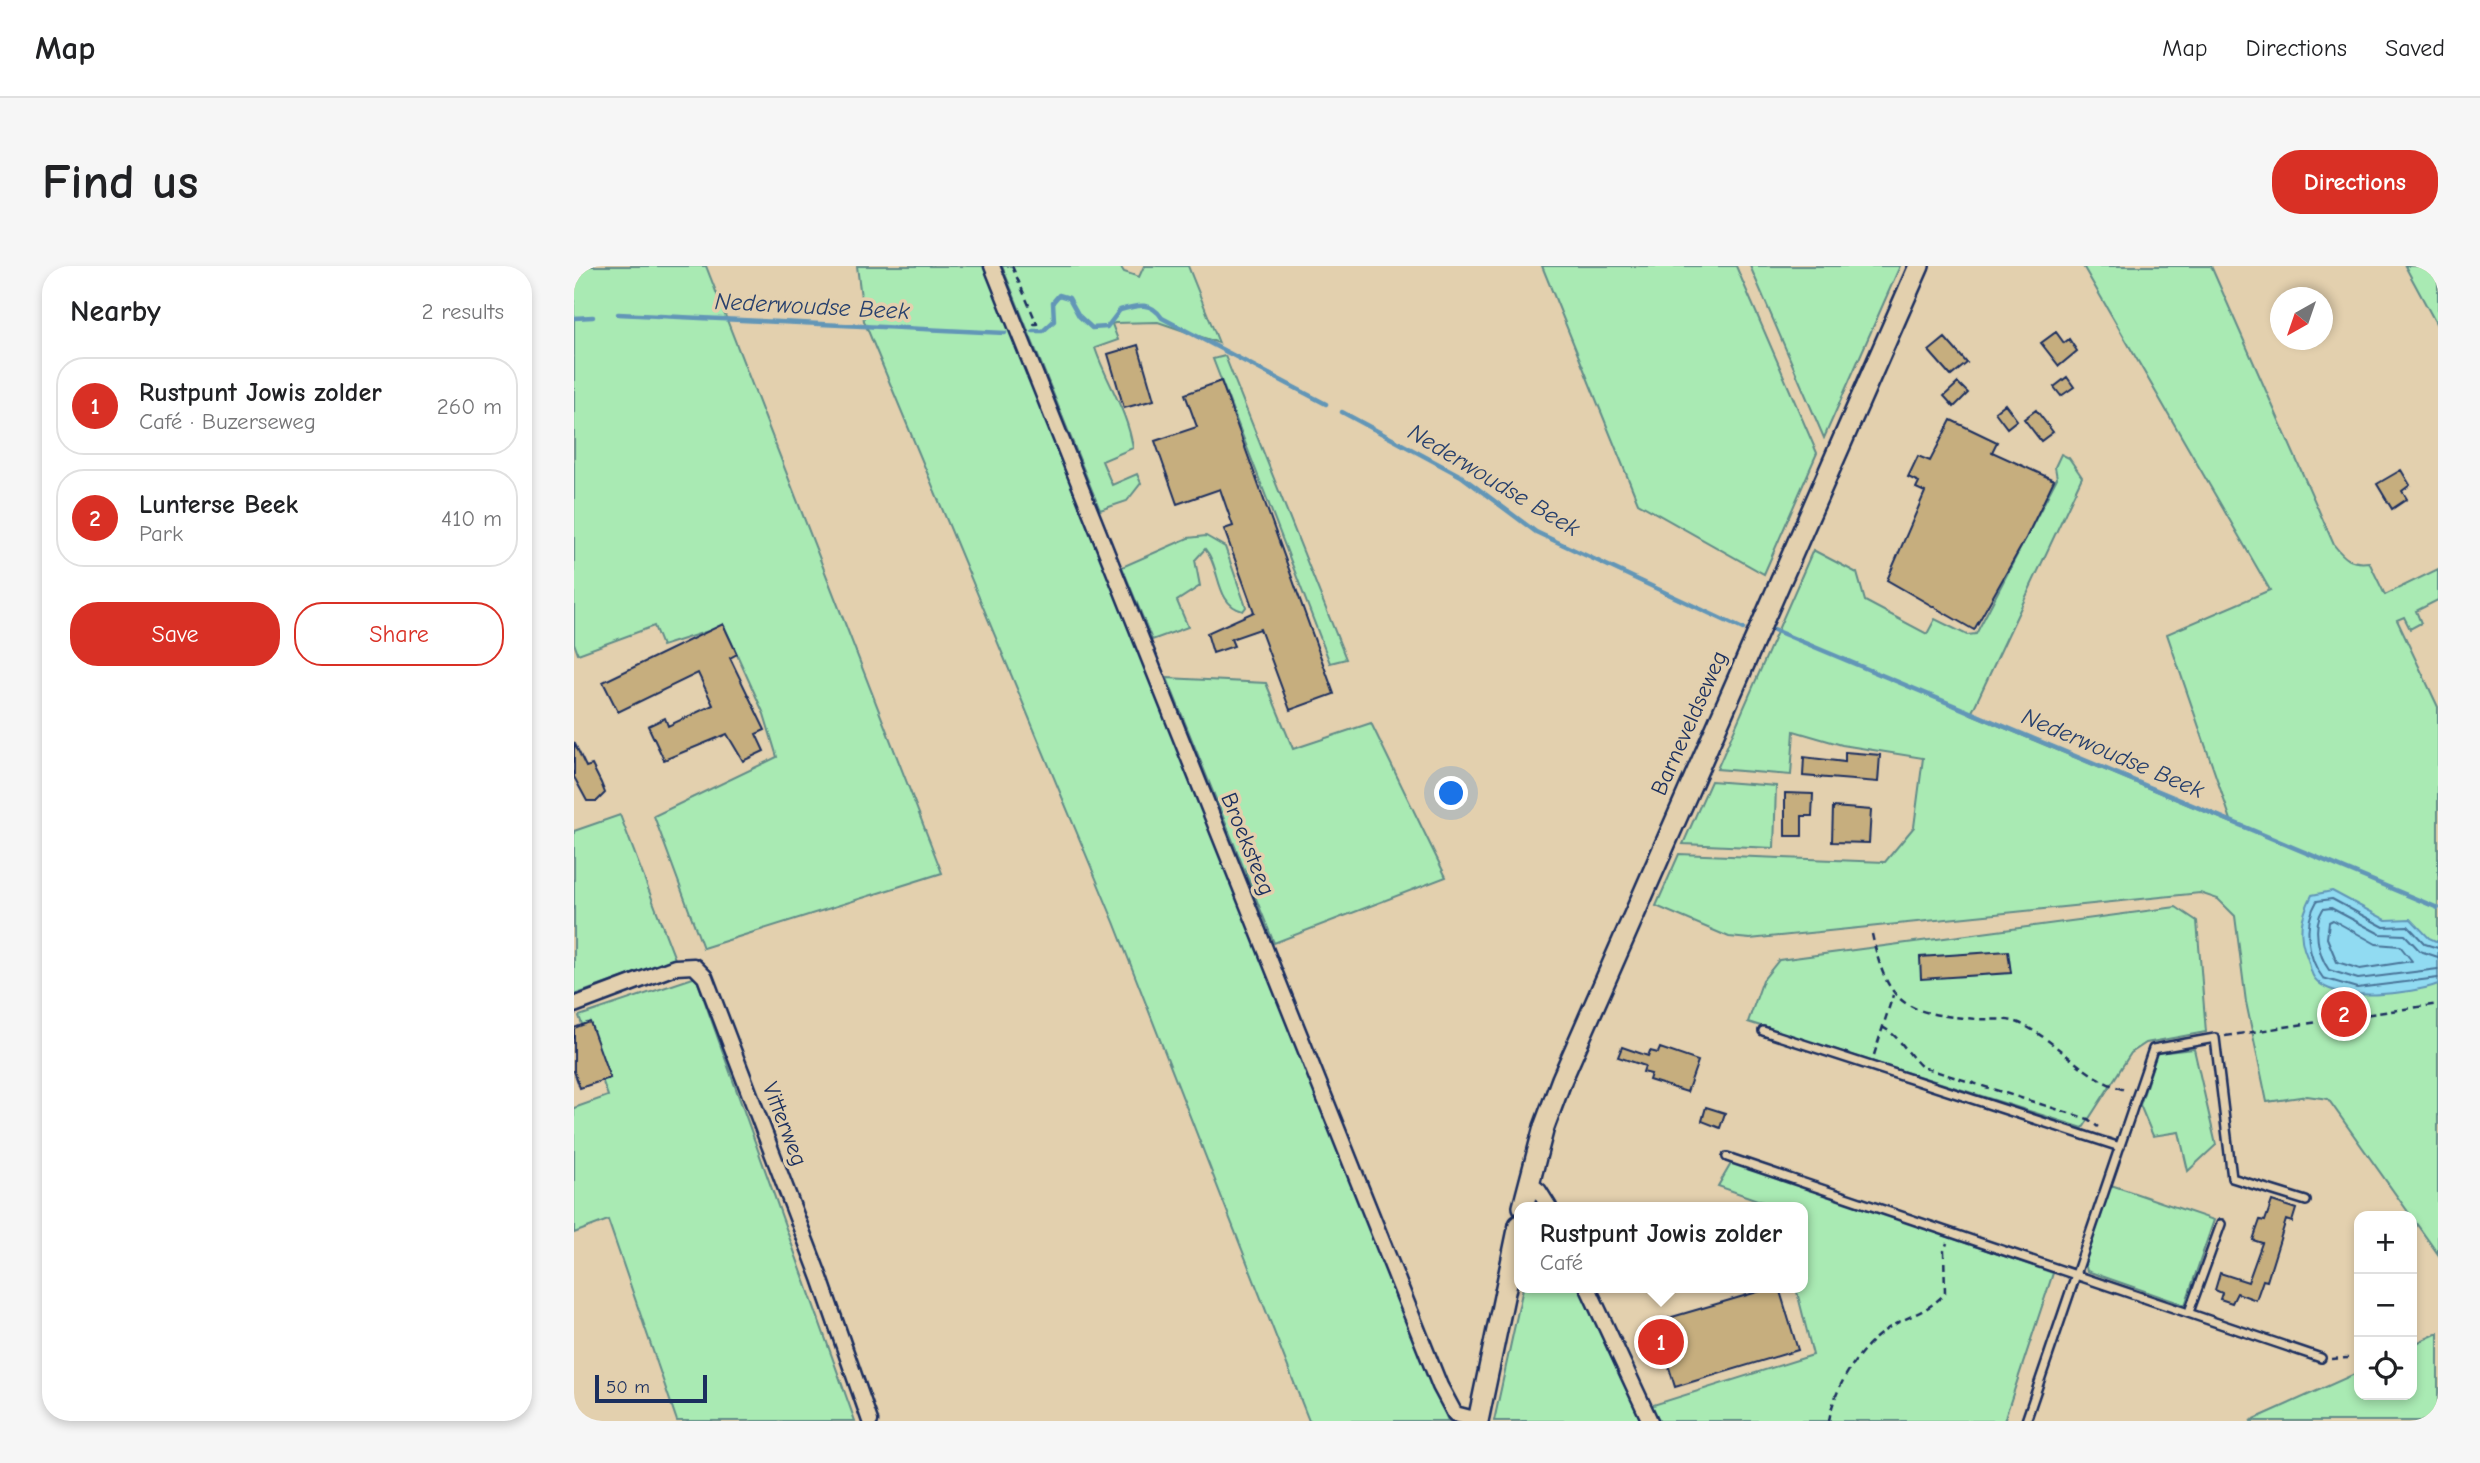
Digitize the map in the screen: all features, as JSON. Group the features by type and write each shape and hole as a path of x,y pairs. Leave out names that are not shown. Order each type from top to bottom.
{"main road":[{"name":"Barneveldseweg","path":"1524,1202 1562,1079 1919,266"},
{"path":"1478,1421 1514,1249"}],"street":[{"name":"Broeksteeg","path":"992,266 1440,1386 1455,1414 1478,1421"},
{"name":"Vitterweg","path":"574,1005 675,967 694,966 705,977 821,1278 870,1421"},
{"path":"1528,1182 1545,1202"},
{"path":"1590,1293 1650,1421"}],"lane":[{"path":"1763,1031 2120,1147"},
{"path":"2026,1421 2153,1049 2215,1038 2232,1178 2306,1201"},
{"path":"1727,1157 2077,1273 2321,1358"},
{"path":"2189,1312 2221,1224"}],"path":[{"path":"1012,266 1037,324 1014,323"},
{"path":"1872,934 1878,965 1893,995 1913,1010 1950,1017 2016,1021 2046,1037 2097,1078 2137,1096"},
{"path":"1870,1066 1893,995"},
{"path":"2215,1038 2438,1004"},
{"path":"1882,1027 1892,1032 1908,1055 1922,1067 2088,1119 2104,1132 2123,1137"},
{"path":"1829,1421 1832,1400 1858,1358 1889,1328 1931,1308 1945,1293 1944,1251 1951,1231"},
{"path":"2321,1358 2339,1361 2348,1358"}],"green space":[{"path":"574,266 706,266 942,873 703,948 654,816 777,757 764,714 724,626 662,646 654,626 578,654 574,643"},
{"path":"857,266 984,266 1448,1421 1309,1421 1114,922 864,321"},
{"path":"1002,266 1120,266 1124,272 1139,277 1144,266 1188,266 1219,343 1158,322 1115,323 1112,324 1118,340 1095,348 1122,409 1133,448 1102,461 1112,485 1137,474 1141,483 1127,501 1100,510"},
{"path":"1542,266 1736,266 1817,453 1764,574 1638,503"},
{"path":"1750,266 1900,266 1824,438"},
{"path":"2083,266 2211,266 2334,545 2349,559 2369,562 2385,595 2438,569 2438,600 2416,611 2421,623 2410,629 2404,617 2397,620 2438,707 2438,1254 2417,1224 2417,1211 2407,1211 2328,1099 2307,1096 2267,1102 2246,1002 2235,916 2218,899 2200,893 1750,939 1729,937 1656,906 1679,854 1885,862 1914,827 1923,758 1842,745 1794,731 1791,775 1717,769 1813,550 1857,573 1865,601 1927,634 1935,619 1967,635 1976,634 2057,478 2055,467 2061,454 2069,458 2082,477 1971,714 2232,823 2167,634 2270,590"},
{"path":"2405,266 2438,266 2438,327"},
{"path":"1225,356 1346,659 1330,663 1213,359"},
{"path":"1206,536 1225,547 1246,607 1243,611 1228,601 1205,549 1195,560 1200,586 1177,601 1188,627 1152,640 1122,567 1188,538"},
{"path":"1167,678 1266,683 1293,749 1371,723 1446,877 1274,943"},
{"path":"1711,781 1776,786 1774,848 1683,844"},
{"path":"620,815 675,959 574,995 574,831"},
{"path":"2176,907 2197,921 2206,1032 2146,1043 2131,1053 2083,1128 1748,1022 1763,980 1779,960"},
{"path":"696,977 855,1421 677,1421 608,1220 574,1233 574,1108 608,1096 579,1016"},
{"path":"2194,1049 2216,1145 2188,1171 2179,1132 2153,1136 2140,1105 2157,1053"},
{"path":"1732,1162 2053,1273 2004,1421 1658,1421 1650,1406 1813,1355 1797,1293 1808,1293 1808,1202 1763,1202 1718,1186"},
{"path":"2111,1185 2214,1220 2185,1305 2087,1271 2085,1263"},
{"path":"1522,1293 1581,1293 1641,1421 1494,1421"},
{"path":"2438,1333 2438,1421 2250,1421 2354,1374 2354,1400 2417,1400 2417,1343"}],"water":[{"path":"2332,891 2386,920 2411,919 2429,938 2438,942 2438,984 2411,991 2358,994 2327,988 2317,981 2311,972 2304,949 2302,926 2312,895"}],"building":[{"path":"2056,332 2064,343 2069,339 2077,351 2059,366 2041,343"},
{"path":"1945,338 1967,363 1951,376 1929,351"},
{"path":"1138,345 1154,400 1124,408 1108,354"},
{"path":"2067,377 2074,387 2061,396 2054,387"},
{"path":"1221,381 1334,694 1290,710 1260,629 1231,639 1234,646 1213,653 1207,633 1254,612 1224,529 1233,526 1220,489 1177,504 1155,441 1197,427 1185,394"},
{"path":"1958,383 1968,393 1954,407 1944,396"},
{"path":"2005,404 2017,420 2007,428 1995,412"},
{"path":"2036,410 2053,432 2041,441 2024,419"},
{"path":"1951,420 1997,442 1992,452 2054,480 2026,538 1974,630 1887,580 1925,492 1916,488 1919,482 1908,477 1918,456 1930,461"},
{"path":"2401,470 2410,485 2402,491 2407,499 2392,509 2377,484"},
{"path":"723,624 737,654 730,658 765,730 756,734 764,751 743,761 727,734 664,760 648,726 665,718 668,726 713,705 698,673 618,712 603,682"},
{"path":"574,742 586,767 592,765 605,793 597,801 587,801 574,777"},
{"path":"1845,752 1880,755 1878,782 1803,776 1804,757 1845,762"},
{"path":"1785,793 1813,794 1812,816 1802,816 1802,836 1785,836"},
{"path":"1833,807 1871,810 1869,843 1832,842"},
{"path":"2008,951 2011,973 1921,979 1920,957"},
{"path":"590,1022 610,1078 580,1088 574,1071 574,1028"},
{"path":"1622,1047 1648,1056 1650,1051 1658,1053 1660,1048 1698,1061 1687,1092 1649,1080 1651,1074 1643,1072 1645,1066 1618,1057"},
{"path":"1706,1107 1725,1113 1720,1128 1702,1121"},
{"path":"2272,1201 2296,1209 2292,1222 2286,1220 2267,1281 2263,1280 2256,1300 2237,1293 2232,1303 2220,1299 2222,1293 2215,1290 2220,1273 2248,1282 2262,1243 2253,1240 2260,1220 2265,1221"},
{"path":"1754,1293 1781,1293 1798,1350 1675,1387 1655,1322"}],"waterway":[{"name":"Nederwoudse Beek","path":"1033,331 1043,331 1054,321 1053,302 1059,295 1069,298 1079,316 1092,328 1107,327 1120,310 1138,306 1149,307 1162,318 1326,404"},
{"name":"Nederwoudse Beek","path":"618,314 1005,333"},
{"name":"Nederwoudse Beek","path":"574,318 593,317"},
{"name":"Nederwoudse Beek","path":"1342,412 1461,476 1536,532 1743,629"},
{"name":"Nederwoudse Beek","path":"1774,630 2438,908"}],"place":[{"name":"Lunterse Beek","path":"2344,1014"},
{"name":"Rustpunt Jowis zolder","path":"1661,1342"}]}
